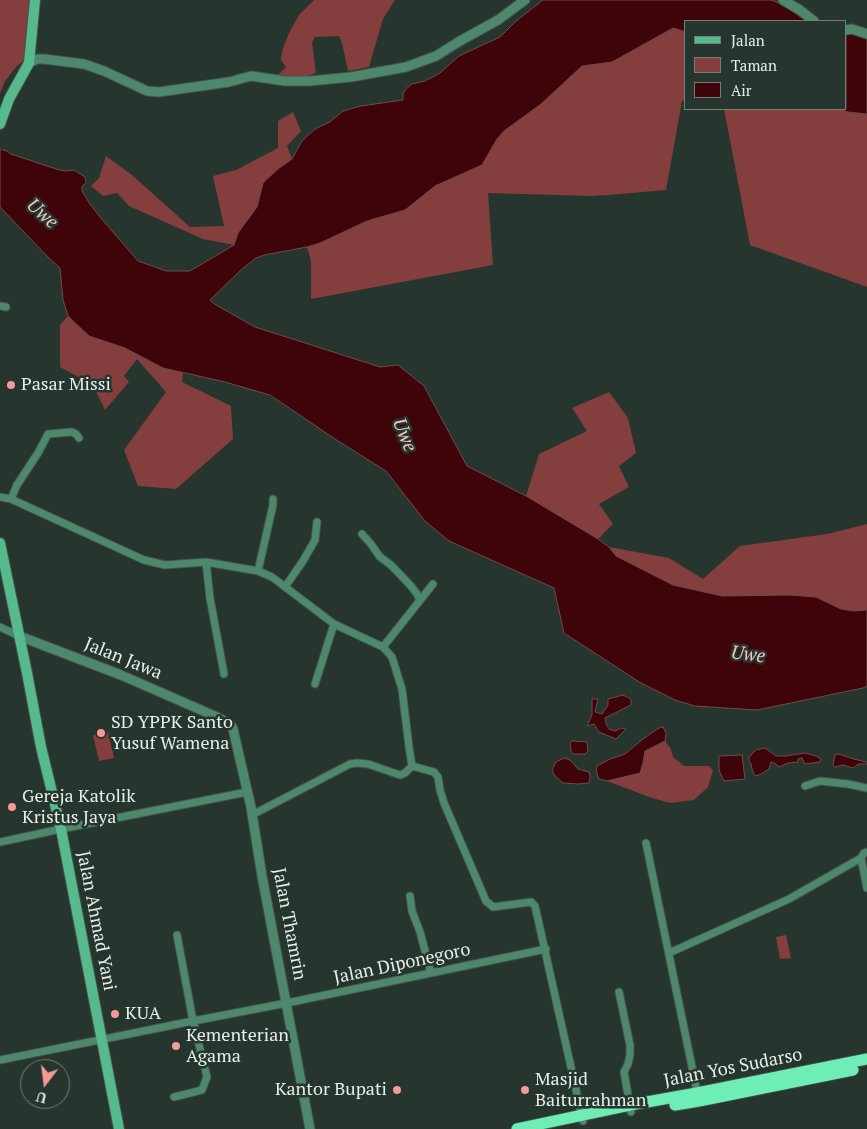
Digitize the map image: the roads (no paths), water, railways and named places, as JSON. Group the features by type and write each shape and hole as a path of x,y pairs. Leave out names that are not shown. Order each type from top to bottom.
{"highway":[{"name":"Jalan Yos Sudarso","path":"517,1129 698,1097 866,1064"},
{"name":"Jalan Yos Sudarso","path":"541,1129 582,1118"}],"main road":[{"path":"0,123 9,99 29,63 35,0"},
{"name":"Jalan Ahmad Yani","path":"0,543 61,829 119,1129"}],"street":[{"path":"29,63 37,59 44,59 84,64 147,91 159,92 220,84 252,76 285,82 351,77 406,67 436,56 498,20 525,0"},
{"path":"783,0 813,20"},
{"path":"847,30 852,29 867,34"},
{"path":"11,499 17,485 48,434 72,432 78,438"},
{"path":"0,497 11,499 144,560 165,565 206,562 258,570 272,577 334,624 382,647 392,657 402,689 412,766"},
{"path":"258,570 273,499"},
{"path":"285,587 315,540 317,522"},
{"path":"362,534 380,557 391,565 411,586 420,600"},
{"path":"206,562 210,598 224,674"},
{"path":"382,647 433,584"},
{"path":"315,684 334,624"},
{"name":"Jalan Jawa","path":"0,627 121,675 231,726"},
{"name":"Jalan Thamrin","path":"231,726 252,815 310,1129"},
{"path":"252,815 350,764 368,764 400,774 405,773 412,766"},
{"path":"412,766 434,772 438,777 444,803 486,900 493,907 531,902 536,906 582,1118"},
{"path":"805,786 820,781 867,788"},
{"path":"0,842 247,792"},
{"path":"646,842 698,1097"},
{"path":"670,953 789,899 861,858 867,852"},
{"path":"861,858 867,888"},
{"path":"410,896 412,911 420,932 430,973"},
{"path":"174,1097 202,1090 207,1077 193,1020 177,935"},
{"name":"Jalan Diponegoro","path":"0,1060 546,949"},
{"path":"620,992 630,1045 628,1064 624,1072 630,1109"}],"water":[{"name":"Uwe","path":"543,0 771,0 784,5 805,20 684,20 684,31 673,28 612,62 582,66 541,104 504,131 497,139 482,165 435,186 405,210 367,221 320,243 256,258 210,300 255,327 380,367 398,365 424,386 467,466 526,496 598,539 609,547 616,556 673,585 722,596 789,595 816,597 841,609 867,610 867,686 757,710 695,706 675,700 641,683 564,633 554,588 449,541 425,521 386,471 270,395 225,382 163,368 125,348 89,336 68,316 63,300 60,268 0,207 0,149 59,170 74,170 85,177 86,183 82,186 82,191 90,204 138,261 166,271 190,271 234,245 238,233 257,207 263,183 292,159 302,141 315,129 330,122 343,111 361,106 403,100 403,94 412,84 425,81 440,73 459,56 500,37 515,22"},
{"path":"852,33 867,39 867,114 843,110 847,110 847,34"},
{"path":"623,695 631,699 631,705 605,718 609,729 615,731 621,728 626,729 616,739 599,732 594,724 587,726 592,715 592,699 598,699 595,712 602,714 608,705 608,699"},
{"path":"663,727 666,733 665,741 645,751 640,773 607,781 599,779 596,770 597,766 625,754 643,739"},
{"path":"572,741 587,742 588,751 585,754 573,754 570,743"},
{"path":"765,748 776,756 805,753 821,759 820,762 805,764 802,758 798,759 798,762 788,763 779,767 771,762 769,769 755,776 749,757 756,750"},
{"path":"839,754 866,762 867,764 858,764 853,768 843,765 835,767 833,765 835,755"},
{"path":"742,755 745,779 724,781 719,770 719,756"},
{"path":"564,758 570,760 578,769 589,772 589,783 563,783 554,775 552,770 556,762"}],"place":[{"name":"Pasar Missi","path":"11,385"},
{"name":"SD YPPK Santo Yusuf Wamena","path":"101,733"},
{"name":"Gereja Katolik Kristus Jaya","path":"12,807"},
{"name":"KUA","path":"115,1014"},
{"name":"Kementerian Agama","path":"176,1046"},
{"name":"Kantor Bupati","path":"397,1090"},
{"name":"Masjid Baiturrahman","path":"525,1090"}]}
